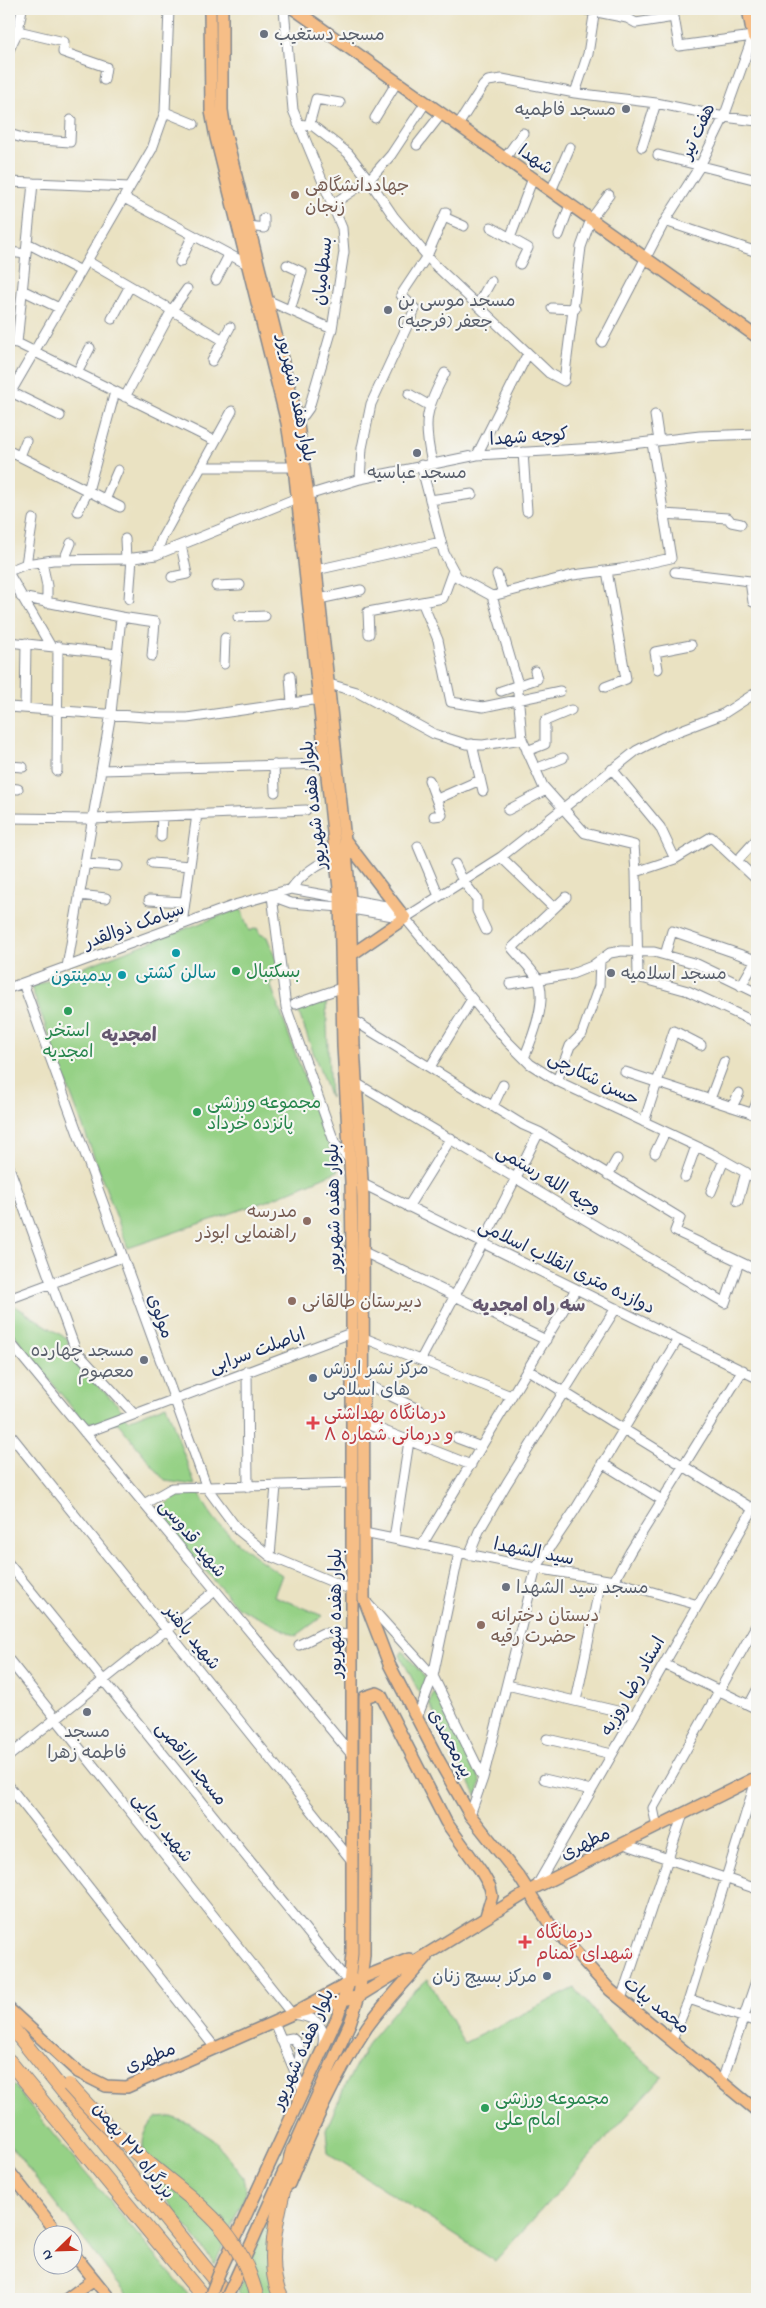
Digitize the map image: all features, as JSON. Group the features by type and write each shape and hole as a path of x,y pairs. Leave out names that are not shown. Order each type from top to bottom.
{"highway":[{"path":"9,2016 114,2133 207,2210 225,2230 245,2264 257,2299"},
{"name":"بزرگراه ۲۲ بهمن","path":"9,2024 228,2299"},
{"path":"9,2061 207,2299"},
{"path":"282,2299 274,2278 273,2260 282,2201 293,2150"}],"main road":[{"name":"بلوار هفده شهریور","path":"210,9 211,111 247,264 292,420 294,467 303,496 320,699 336,857 345,904 351,955 356,1083 363,1184 364,1600"},
{"name":"بلوار هفده شهریور","path":"207,2299 322,2051 349,1983 352,1954 352,1333 350,1160 341,988 345,904 345,840 316,570 292,420 267,300 222,110 222,9"},
{"name":"شهدا","path":"294,9 757,337"},
{"path":"748,9 756,36"},
{"path":"752,9 756,36"},
{"path":"345,840 405,918 351,955"},
{"name":"پیرمحمدی","path":"364,1600 389,1664 470,1815 532,1889"},
{"name":"بلوار هفده شهریور","path":"228,2299 232,2284 350,2023 359,1996 364,1954 365,1697 373,1693 381,1695 446,1822 482,1871 492,1896 486,1916"},
{"name":"مطهری","path":"434,1949 532,1889 757,1777"},
{"name":"محمد بیات","path":"532,1889 549,1923 610,1990 757,2111"},
{"path":"292,2014 362,1977 434,1949"},
{"path":"292,2014 359,1996 434,1949"},
{"path":"282,2201 324,2105 351,2052 368,2025 434,1949"},
{"name":"مطهری","path":"9,2009 78,2072 106,2086 127,2087 138,2084 292,2014"},
{"path":"9,2171 52,2226"},
{"path":"82,2264 110,2299"},
{"path":"68,2299 94,2279"}],"street":[{"path":"9,50 18,31 22,9"},
{"path":"60,416 10,394 152,150 165,112 169,9"},
{"name":"بسطامیان","path":"284,9 293,110 342,228 344,252 332,329 309,408 292,420"},
{"path":"582,9 595,10 627,18 636,23 674,17 679,46 756,36"},
{"path":"575,93 588,54 595,10"},
{"path":"18,31 64,42 63,52 106,67 104,80"},
{"name":"هفت تیر","path":"602,342 665,221 700,166 724,117 756,36"},
{"path":"458,125 483,86 495,80 575,93 656,102 724,117 757,121"},
{"path":"375,118 397,82"},
{"path":"309,125 316,99 340,103"},
{"path":"333,204 369,180 391,155 426,102"},
{"path":"642,147 656,102"},
{"path":"165,112 194,124"},
{"path":"417,145 442,113"},
{"path":"9,134 26,139 70,142 71,120"},
{"path":"298,124 313,126 348,153 394,217 427,256 549,373 564,382 582,247 591,219 610,195"},
{"path":"506,158 522,133"},
{"path":"551,190 570,147"},
{"path":"658,155 757,180"},
{"path":"510,238 533,178"},
{"path":"9,182 130,187"},
{"path":"33,183 22,290 13,342 216,441"},
{"path":"124,198 247,264"},
{"path":"559,235 570,204"},
{"path":"360,479 362,448 370,404 415,310 401,295 427,256 445,214 464,226"},
{"path":"249,226 264,228 264,218"},
{"path":"665,221 757,252"},
{"path":"491,227 528,248 520,264"},
{"path":"180,262 193,235"},
{"path":"27,243 81,271"},
{"path":"9,252 26,254"},
{"path":"216,280 229,255"},
{"path":"87,261 223,340"},
{"path":"287,265 302,272 290,310"},
{"path":"478,304 491,281"},
{"path":"112,319 130,286"},
{"path":"125,397 172,310 187,289"},
{"path":"22,290 60,308"},
{"path":"267,300 332,329"},
{"path":"552,308 575,309"},
{"path":"212,361 230,327"},
{"path":"77,373 90,348"},
{"path":"478,456 528,353"},
{"path":"432,463 426,436 430,406 445,373"},
{"path":"78,511 88,491 115,392"},
{"path":"409,394 430,406"},
{"path":"156,555 162,538 232,411"},
{"path":"420,465 441,542 457,577 492,596 503,594 574,576 671,558 663,514 655,442 655,415"},
{"name":"کوچه شهدا","path":"9,573 26,564 42,562 129,559 156,555 303,496 360,479 420,465 478,456 655,442 700,436 757,434"},
{"path":"20,456 26,441"},
{"path":"9,451 120,507"},
{"path":"523,452 527,511"},
{"path":"201,467 294,467"},
{"path":"105,500 118,470"},
{"path":"430,500 472,494"},
{"path":"663,514 728,518 731,522 741,524"},
{"path":"26,564 33,519"},
{"path":"126,539 129,559 129,599"},
{"path":"316,570 441,542"},
{"path":"64,560 71,543"},
{"path":"172,577 187,574 182,545"},
{"path":"42,562 47,586 47,602"},
{"path":"369,634 368,612 423,604 443,598 453,570"},
{"path":"605,687 626,679 607,571"},
{"path":"675,572 750,581 752,602 757,601"},
{"path":"9,573 21,598 54,646 58,710 56,771"},
{"path":"497,575 503,594"},
{"path":"216,586 240,585"},
{"path":"319,599 361,590"},
{"path":"492,596 518,686 522,738 546,790 585,833 634,846 638,976 688,991 757,1023"},
{"path":"21,598 155,622 152,656"},
{"path":"423,604 438,640 451,702 483,707 560,691"},
{"path":"238,617 265,616"},
{"path":"67,967 111,713 120,617"},
{"path":"224,664 225,638"},
{"path":"9,642 117,654"},
{"path":"25,708 26,643"},
{"path":"658,669 655,652 690,645"},
{"path":"501,691 537,679 535,671"},
{"path":"290,676 292,703"},
{"path":"329,684 358,692 434,734 483,745 522,738"},
{"path":"345,904 405,918 501,857 636,751 663,737 723,714 757,692"},
{"path":"9,707 159,718 187,718 320,699"},
{"path":"528,751 545,744 545,721 571,710"},
{"path":"472,744 483,791"},
{"path":"535,769 563,758"},
{"path":"101,770 327,764"},
{"path":"274,765 275,792"},
{"path":"9,766 23,767"},
{"path":"612,769 660,827 675,859"},
{"path":"429,780 442,815 434,816"},
{"path":"437,799 480,780"},
{"path":"508,810 546,790"},
{"path":"9,818 92,819 306,810"},
{"path":"182,924 197,814"},
{"path":"161,838 162,816"},
{"path":"636,872 675,859 711,837 757,880"},
{"path":"737,861 757,839"},
{"path":"418,846 439,896"},
{"path":"290,890 298,880 328,860 336,857"},
{"path":"501,857 554,908"},
{"path":"152,863 190,866"},
{"path":"85,864 118,866"},
{"path":"455,864 463,881 477,899 477,911 486,930"},
{"name":"سیامک ذوالقدر","path":"9,988 238,904 290,890 345,904"},
{"path":"79,895 106,898"},
{"path":"350,1160 335,1144 286,1007 272,896 291,903 345,904 397,908"},
{"path":"524,1058 536,1029 541,993 538,980 512,948 566,897"},
{"path":"149,900 185,902"},
{"name":"حسن شکارچی","path":"405,918 524,1058 557,1081 696,1146 757,1178"},
{"path":"665,955 672,931 756,960 741,986"},
{"path":"510,984 572,974 610,953 622,950 654,952 697,964 757,993"},
{"path":"557,1081 570,1046 582,1034 600,986 600,960"},
{"name":"مولوی","path":"23,983 207,1488 238,1530 270,1556 352,1590"},
{"path":"295,1004 341,988"},
{"path":"430,1067 472,999"},
{"path":"353,1020 523,1125 539,1132 680,1218 675,1231 739,1262 756,1267"},
{"path":"644,1122 674,1031 700,1044"},
{"path":"710,1099 724,1062"},
{"path":"625,1072 755,1114 757,1102"},
{"name":"وجیه الله رستمی","path":"356,1083 725,1303 739,1262"},
{"path":"493,1106 503,1085"},
{"path":"732,1107 739,1092"},
{"path":"421,1360 539,1132"},
{"path":"655,1153 665,1132"},
{"path":"408,1207 451,1138"},
{"path":"685,1177 696,1146"},
{"path":"608,1175 617,1159"},
{"path":"711,1192 724,1160"},
{"path":"9,1167 76,1351 133,1413"},
{"path":"738,1201 746,1172"},
{"name":"دوازده متری انقلاب اسلامی","path":"363,1184 757,1378"},
{"path":"364,1252 455,1294 546,1340"},
{"path":"9,1299 122,1257"},
{"path":"422,1545 576,1289"},
{"path":"469,1555 479,1531 507,1483 616,1308"},
{"name":"اباصلت سرابی","path":"85,1433 133,1413 352,1333"},
{"path":"364,1338 511,1396"},
{"path":"470,1815 483,1778 536,1568 575,1510 622,1429 678,1339"},
{"name":"شهید قدوسی","path":"9,1341 352,1755"},
{"path":"528,1370 683,1468 756,1505"},
{"path":"614,1581 743,1370"},
{"path":"247,1371 248,1487"},
{"path":"364,1384 424,1412"},
{"path":"364,1423 471,1465"},
{"name":"شهید باهنر","path":"9,1433 352,1861"},
{"path":"457,1438 481,1448"},
{"path":"394,1539 409,1441"},
{"path":"602,1464 662,1500"},
{"path":"144,1504 172,1488 352,1483"},
{"path":"270,1556 276,1486"},
{"name":"استاد رضا روزبه","path":"532,1889 756,1505"},
{"name":"سید الشهدا","path":"364,1533 536,1568 614,1581 698,1605"},
{"path":"417,1718 432,1676 459,1553"},
{"name":"مسجد الاقصی","path":"9,1564 349,1983"},
{"path":"576,1701 600,1580"},
{"path":"9,1756 215,1591"},
{"path":"364,1600 432,1676 483,1778"},
{"path":"657,1827 653,1808 757,1624"},
{"path":"299,1645 323,1633 352,1634"},
{"name":"شهید رجایی","path":"9,1660 292,2014"},
{"path":"664,1664 753,1707 757,1690"},
{"path":"507,1685 634,1715"},
{"path":"547,1739 612,1754"},
{"path":"672,2040 689,2000 757,1777"},
{"path":"544,1780 591,1790"},
{"path":"9,1786 216,2048"},
{"path":"621,1999 683,1814"},
{"path":"624,1844 757,1889"},
{"path":"722,2081 757,1978"},
{"path":"689,2000 757,2022"},
{"path":"292,2014 307,2016 317,2021 324,2034 322,2051"},
{"path":"274,2022 303,2091"},
{"path":"281,2040 292,2038 299,2046 301,2053 295,2072"}],"green space":[{"name":"مجموعه ورزشی پانزده خرداد","path":"238,909 242,911 249,931 257,928 260,934 267,937 278,964 276,980 270,983 338,1171 267,1201 128,1248 31,987"},
{"path":"326,999 330,1098 297,1008"},
{"path":"12,1304 69,1340 63,1353 117,1404 128,1420 166,1405 195,1485 165,1481 118,1423 83,1422 9,1328 9,1307"},
{"path":"199,1491 205,1505 223,1528 245,1549 282,1575 274,1596 323,1616 296,1636 237,1607 156,1514 177,1493"},
{"path":"403,1651 427,1680 421,1696 400,1655"},
{"path":"434,1691 481,1781 477,1797 429,1703"},
{"name":"مجموعه ورزشی امام علی","path":"428,1979 464,2043 575,1988 617,2040 662,2077 495,2261 328,2153 326,2130 345,2086 370,2040 403,2001"},
{"path":"9,2079 56,2138 192,2299 130,2299 82,2238 82,2226 73,2226 9,2144"},
{"path":"172,2117 190,2124 214,2140 243,2177 246,2193 215,2264 172,2206 145,2158 143,2141 145,2133 156,2118"},
{"path":"273,2204 276,2299 243,2299 238,2292"}],"place":[{"name":"مسجد دستغیب","path":"264,34"},
{"name":"مسجد فاطمیه","path":"626,109"},
{"name":"جهاددانشگاهی زنجان","path":"295,195"},
{"name":"مسجد موسی بن جعفر (فرجیه)","path":"388,310"},
{"name":"مسجد عباسیه","path":"417,453"},
{"name":"سالن کشتی","path":"176,953"},
{"name":"بسکتبال","path":"236,971"},
{"name":"مسجد اسلامیه","path":"611,973"},
{"name":"بدمینتون","path":"122,975"},
{"name":"استخر امجدیه","path":"68,1011"},
{"name":"مجموعه ورزشی پانزده خرداد","path":"197,1112"},
{"name":"مدرسه راهنمایی ابوذر","path":"307,1221"},
{"name":"دبیرستان طالقانی","path":"292,1301"},
{"name":"مسجد چهارده معصوم","path":"144,1360"},
{"name":"مرکز نشر ارزش های اسلامی","path":"313,1378"},
{"name":"درمانگاه بهداشتی و درمانی شماره ۸","path":"313,1423"},
{"name":"مسجد سید الشهدا","path":"506,1587"},
{"name":"دبستان دخترانه حضرت رقیه","path":"481,1625"},
{"name":"مسجد فاطمه زهرا","path":"87,1712"},
{"name":"درمانگاه شهدای گمنام","path":"525,1942"},
{"name":"مرکز بسیج زنان","path":"547,1976"},
{"name":"مجموعه ورزشی امام علی","path":"485,2108"}],"district":[{"name":"امجدیه","path":"129,1034"},
{"name":"سه راه امجدیه","path":"529,1304"}]}
